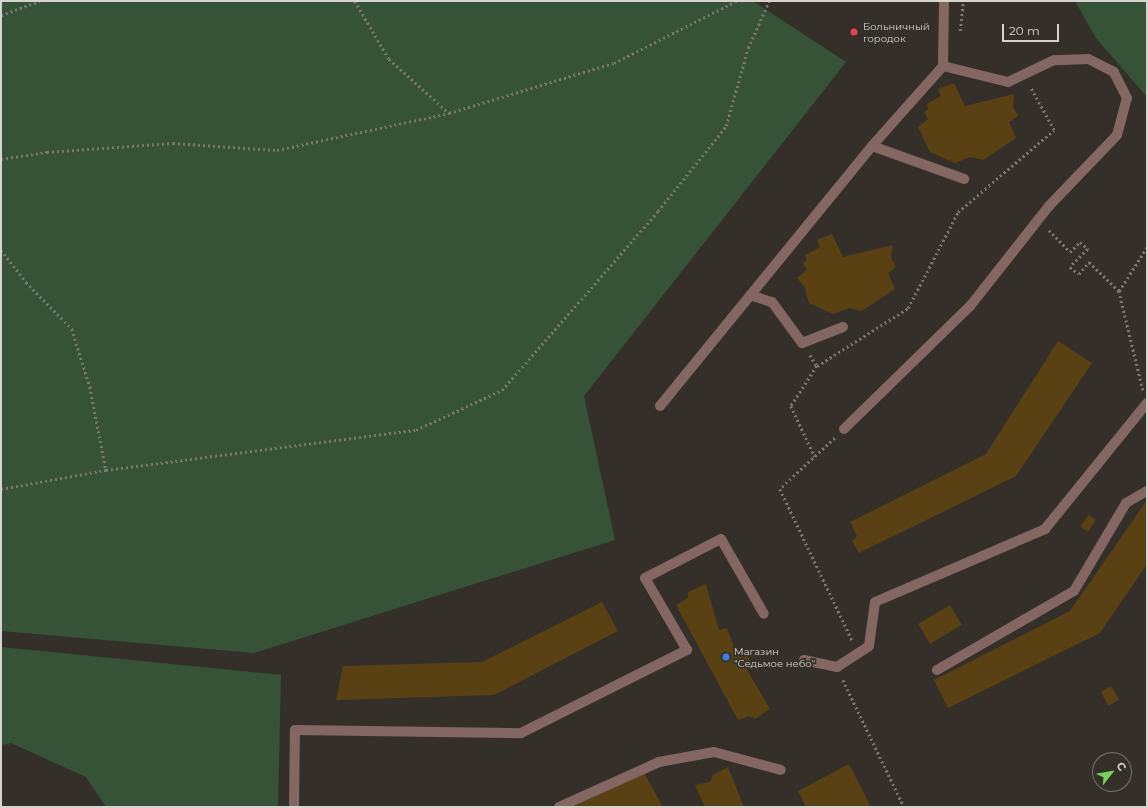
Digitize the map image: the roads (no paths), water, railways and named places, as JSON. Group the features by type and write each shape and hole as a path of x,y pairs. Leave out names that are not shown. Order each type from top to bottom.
{"street":[{"path":"660,406 753,296 872,146 944,66 944,1"},
{"path":"844,429 971,305 1039,220 1117,135 1127,98 1114,72 1088,59 1054,60 1008,82 944,66"},
{"path":"872,146 964,179"},
{"path":"753,296 772,302 802,343 843,327"},
{"path":"804,660 837,667 869,646 875,602 1045,529 1147,403"},
{"path":"937,670 1074,591 1126,503 1147,491"},
{"path":"294,807 295,730 520,733 687,650 645,578 721,539 764,614"},
{"path":"559,807 659,762 707,754 781,770"}],"place":[{"name":"Больничный городок","path":"854,32"},
{"name":"Магазин \"Седьмое небо\"","path":"726,657"}]}
